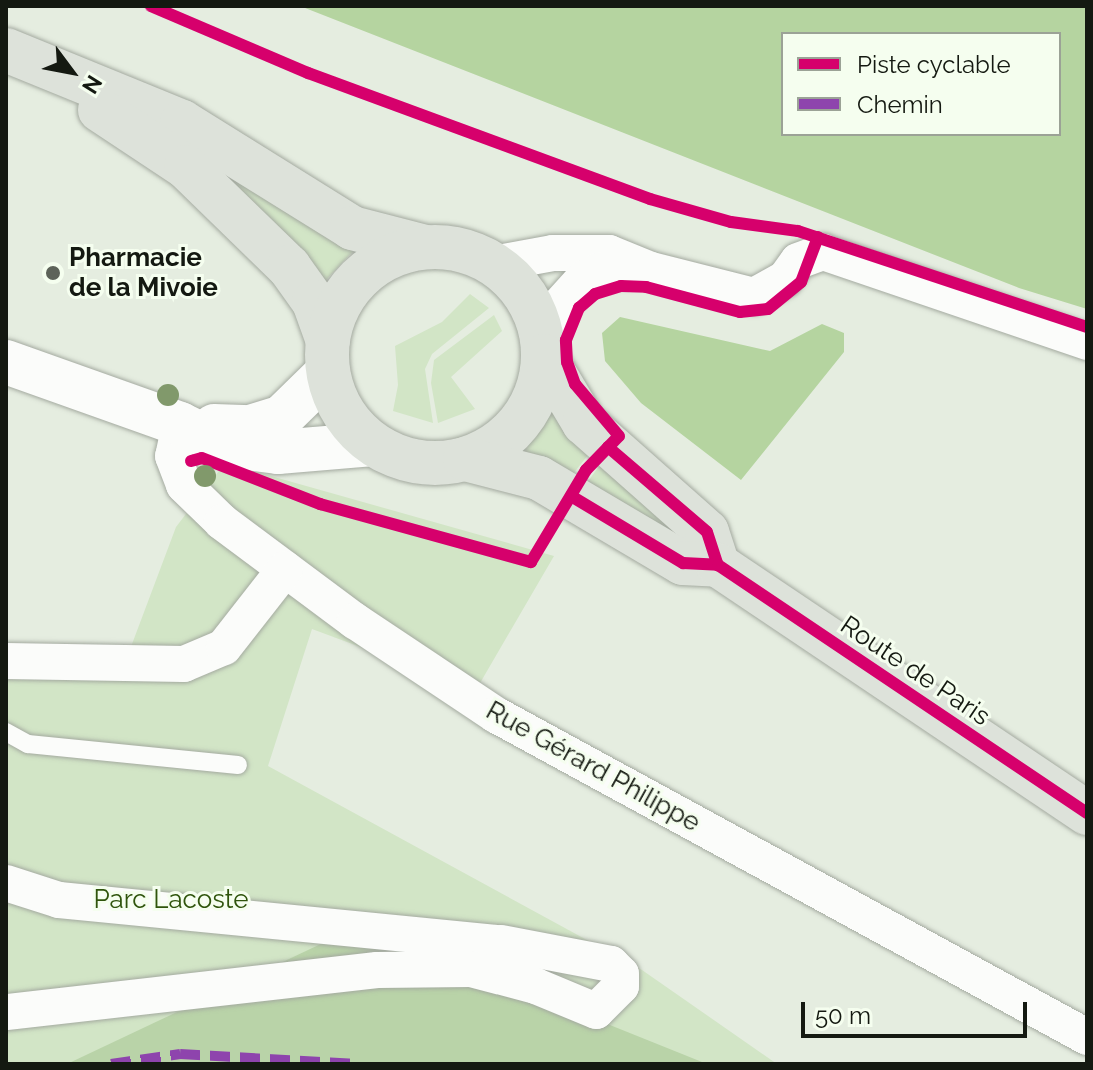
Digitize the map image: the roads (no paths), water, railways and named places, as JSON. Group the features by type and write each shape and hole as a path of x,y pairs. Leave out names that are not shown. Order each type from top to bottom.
{"main road":[{"path":"6,51 182,122 352,228 427,247 462,250 493,264 530,303 543,347 584,423 707,532 718,565"},
{"path":"6,51 156,145 211,188 306,288 340,406 373,444 424,463 465,459 513,431 532,404 543,347"},
{"path":"328,357 338,310 365,273 399,253 427,247"},
{"name":"Route de Paris","path":"465,459 539,478 683,563 718,565 1087,813"}],"street":[{"path":"493,264 584,251 609,253 651,270 754,296 785,279 798,261 823,252 1087,342"},
{"path":"543,347 554,311 584,278 610,269 651,270"},
{"path":"180,424 234,428 267,423 298,406 328,357"},
{"path":"6,362 180,424 223,445 251,450 373,444"},
{"name":"Rue Gérard Philippe","path":"180,424 173,456 184,485 222,522 496,715 1087,1037"},
{"path":"6,661 184,664 224,647 285,569"},
{"path":"6,883 74,901 501,943 611,964 621,974 621,986 596,1011 536,986 471,969 377,970 6,1012"}],"lane":[{"path":"6,732 28,744 238,765"}],"place":[{"name":"Pharmacie de la Mivoie","path":"53,273"}],"park label":[{"name":"Parc Lacoste","path":"171,900"}]}
